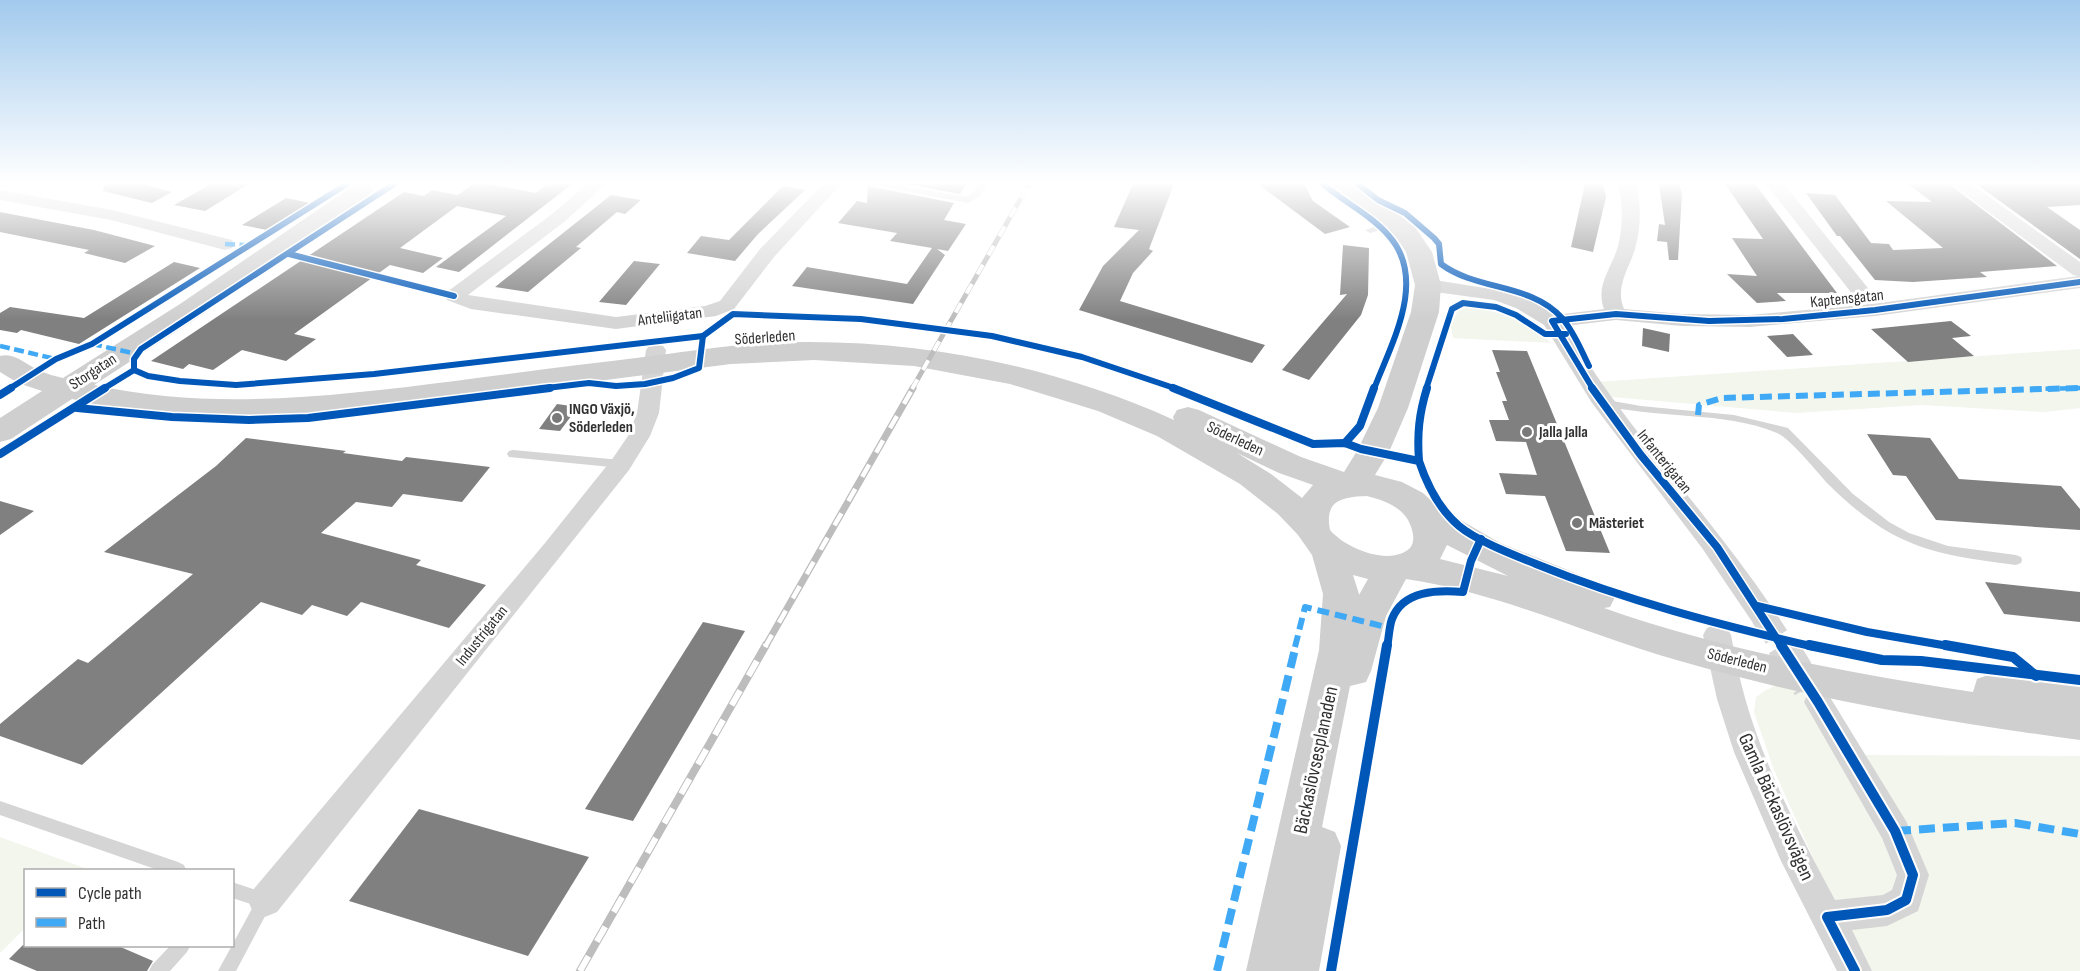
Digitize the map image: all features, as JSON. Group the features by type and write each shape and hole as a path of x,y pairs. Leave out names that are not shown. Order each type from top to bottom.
{"street":[{"path":"168,229 225,244"},
{"name":"Storgatan","path":"0,411 67,379 210,297 306,229"},
{"name":"Anteliigatan","path":"543,229 454,296 471,303 616,323 709,312 727,305 767,253 790,229"},
{"path":"1317,529 1324,493 1349,485 1368,461 1393,408 1425,312 1428,285 1419,252 1401,229"},
{"path":"1616,314 1612,304 1611,285 1627,246 1630,229"},
{"path":"1810,229 1875,310"},
{"path":"2022,229 2080,271"},
{"name":"Kaptensgatan","path":"1552,321 1616,314 1682,320 1750,321 1875,310 2080,282"},
{"path":"1428,285 1470,290 1508,298 1552,321"},
{"name":"Infanterigatan","path":"1552,321 1600,401 1640,454 1717,547 1763,616"},
{"name":"Söderleden","path":"3,362 25,378 67,379 102,398 218,409 312,406 655,358 766,337 829,336 879,339 994,356 1067,374 1137,396 1187,416 1290,465 1349,485 1376,486 1422,516 1441,545 1526,582 1676,624 1719,646 1844,686 1970,710 2080,723"},
{"name":"Söderleden","path":"655,358 789,351 853,352 974,368 1061,389 1124,410 1200,445 1271,489 1353,563 1382,568 1399,566 1444,572 1494,585 1656,640 1719,646 1961,686 2080,698"},
{"name":"Industrigatan","path":"265,901 621,464 643,426 649,406 655,358"},
{"name":"Storgatan","path":"0,432 67,379"},
{"path":"1393,408 1394,455 1401,483 1422,516 1427,550 1413,562 1399,566"},
{"name":"Bäckaslövsesplanaden","path":"1270,971 1338,650 1341,594 1317,529"},
{"name":"Bäckaslövsesplanaden","path":"1296,971 1353,665 1370,606 1380,588 1399,566"},
{"name":"Gamla Bäckaslövsvägen","path":"1719,646 1731,699 1749,752 1792,851 1855,971"},
{"path":"1818,702 1895,831 1913,874 1906,900 1887,910 1827,917"}],"lane":[{"path":"1600,401 1644,410 1751,420 1769,425 1784,431 1865,512 1901,535 1957,553 2016,560"},
{"path":"513,454 621,464"},
{"path":"0,808 175,869"},
{"path":"227,971 265,901 234,891"},
{"path":"158,971 179,947"}],"shaded area":[{"path":"1466,308 1491,311 1512,318 1552,343 1453,338 1451,327 1457,312"},
{"path":"2080,349 2080,408 2044,412 1921,405 1796,413 1600,396 1597,382"},
{"path":"1777,685 1826,697 1852,755 2080,756 2080,971 1855,971 1839,916 1774,770 1754,712 1756,697"},
{"path":"0,837 87,869 24,869 24,929 0,953"}],"building":[{"path":"0,229 90,229 155,246 125,263 84,253 89,250 0,232"},
{"path":"348,229 425,229 400,248 443,258 423,273 390,265 294,334 316,339 286,361 242,350 213,370 189,364 183,369 151,361"},
{"path":"488,229 514,229 459,272 436,267"},
{"path":"568,229 597,229 576,247 581,248 528,292 495,287"},
{"path":"740,229 763,229 735,261 687,253 701,236 729,240"},
{"path":"875,229 962,229 948,251 937,249 945,255 913,304 792,286 807,267 907,284 932,248 890,241 897,233"},
{"path":"1133,229 1157,229 1149,249 1153,251 1133,273 1120,301 1265,345 1252,363 1079,310 1103,266 1139,230"},
{"path":"1319,229 1342,229 1325,234"},
{"path":"1575,229 1598,229 1593,252 1571,247"},
{"path":"1658,229 1680,229 1678,260 1669,260 1667,242 1657,241"},
{"path":"1756,229 1789,229 1837,293 1777,293 1786,301 1757,303 1727,274 1757,276 1732,238 1763,239"},
{"path":"1832,229 1861,229 1871,243 1889,244 1893,250 1943,248 1920,229 2009,229 2057,266 1980,272 1987,277 1913,282 1875,280"},
{"path":"2039,229 2080,230 2080,259"},
{"path":"1343,245 1369,248 1368,295 1361,315 1309,380 1282,370 1347,294 1340,295"},
{"path":"634,261 660,264 626,305 599,302"},
{"path":"174,262 200,268 79,344 21,330 17,333 0,330 0,313 10,307 84,318"},
{"path":"1951,321 1971,336 1952,338 1974,356 1908,362 1871,329"},
{"path":"1643,328 1670,334 1669,352 1642,346"},
{"path":"1793,334 1813,355 1787,357 1767,336"},
{"path":"1492,350 1527,351 1610,553 1566,551 1545,496 1506,494 1499,473 1537,475 1526,442 1496,441 1489,420 1509,420 1502,401 1507,401 1496,372 1500,372"},
{"path":"557,404 578,407 560,431 539,429"},
{"path":"1867,434 1930,438 1959,479 2061,486 2080,509 2080,530 1936,520 1906,476 1893,475"},
{"path":"246,438 402,461 406,457 490,467 462,502 403,494 392,507 356,502 321,533 421,560 416,565 486,585 449,628 361,602 347,616 312,605 302,615 261,602 82,765 0,736 0,724 78,659 88,663 193,574 104,552 216,466"},
{"path":"0,501 34,511 0,535"},
{"path":"1985,582 2080,592 2080,622 2004,614"},
{"path":"703,622 745,631 633,821 585,809"},
{"path":"419,809 589,857 528,956 349,901"},
{"path":"24,945 24,947 121,947 153,961 147,971 37,971 9,959"}],"tunnel":[{"path":"1763,616 1783,647"},
{"path":"1782,645 1808,687"}],"railway":[{"path":"912,389 1003,229"},
{"path":"765,647 913,388"},
{"path":"580,971 766,645"}],"marked path":[{"path":"225,244 246,245"},
{"path":"92,344 137,354"},
{"path":"0,346 56,359"},
{"path":"1698,415 1699,405 1722,398 2080,388"},
{"path":"1217,971 1305,607 1390,628"},
{"path":"1895,831 2015,823 2080,834"}],"cycle path":[{"path":"0,395 56,359 92,344 275,229"},
{"path":"134,370 134,359 141,349 325,229"},
{"path":"1345,443 1360,426 1392,342 1406,295 1405,264 1399,250 1381,229"},
{"path":"1424,229 1439,244 1441,264 1452,272 1480,283 1527,295 1555,311 1570,329 1589,366"},
{"path":"289,254 454,296"},
{"path":"1855,971 1827,917 1887,910 1906,900 1913,875 1895,831 1818,702 1717,547 1640,454 1600,401 1552,321 1616,314 1709,321 1783,319 1875,310 2080,282"},
{"path":"1419,461 1417,430 1419,412 1452,309 1463,303 1496,307 1516,315 1545,334 1566,334"},
{"path":"77,408 172,417 249,420 308,418 589,383 631,386 659,382 699,368 703,336 733,314 861,319 992,336 1082,357 1156,381 1313,444 1345,443 1361,449 1419,461 1428,489 1459,526 1507,552 1595,588 1725,626 1846,654 1882,660 1921,661 2080,680"},
{"path":"134,370 148,376 180,381 236,385 374,374 703,336"},
{"path":"0,454 134,370"},
{"path":"1331,971 1392,619 1397,609 1412,597 1442,591 1463,592 1471,561 1481,539"},
{"path":"1757,606 1867,632 2013,657 2036,676"}],"place":[{"name":"INGO Växjö, Söderleden","path":"557,418"},
{"name":"Jalla Jalla","path":"1527,432"},
{"name":"Mästeriet","path":"1577,523"}]}
